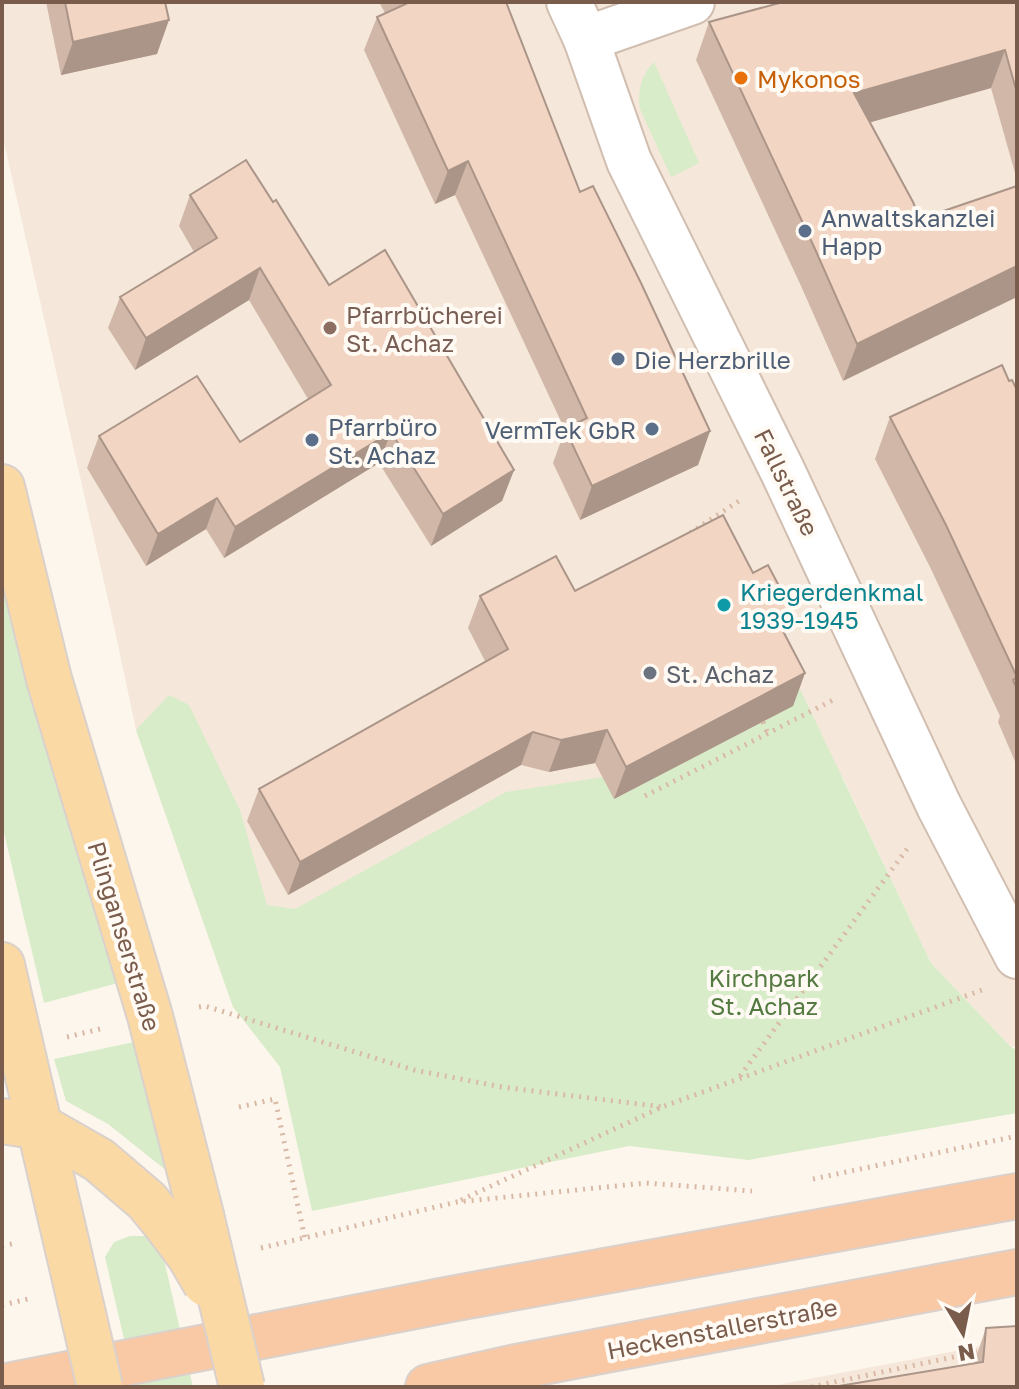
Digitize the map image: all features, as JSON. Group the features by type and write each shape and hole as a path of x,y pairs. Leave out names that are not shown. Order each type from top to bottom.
{"highway":[{"path":"2,1387 451,1299 1017,1196"},
{"name":"Heckenstallerstraße","path":"428,1387 516,1367 1017,1272"}],"main road":[{"name":"Plinganserstraße","path":"2,487 49,679 150,1016 183,1219 226,1317 242,1387"},
{"path":"2,965 21,1124 67,1245 100,1387"},
{"path":"21,1124 99,1160 147,1201 183,1219"}],"street":[{"path":"577,20 692,2"},
{"name":"Fallstraße","path":"577,20 629,161 783,472 939,806 1017,956"}],"path":[{"path":"681,538 783,472"},
{"path":"645,796 878,677"},
{"path":"763,722 768,734"},
{"path":"739,1077 939,806"},
{"path":"457,1202 662,1107 988,988"},
{"path":"205,1006 414,1070 502,1087 662,1107"},
{"path":"239,1107 275,1099 305,1239"},
{"path":"799,1182 1017,1136"},
{"path":"321,1236 457,1202 646,1183 753,1191"},
{"path":"2,1246 17,1243"},
{"path":"811,1387 988,1350"}],"shaded area":[{"path":"2,2 1017,2 1017,1046 1011,1047 931,963 842,776 233,1007 136,730 2,134"},
{"path":"1017,1339 1017,1387 766,1387 888,1364"}],"green space":[{"path":"654,62 699,163 671,177 640,109 641,84"},
{"path":"2,588 118,983 44,1003 2,824"},
{"name":"Kirchpark St. Achaz","path":"800,689 931,963 1017,1050 1017,1113 748,1160 629,1146 312,1211 280,1067 233,1007 136,730 169,695 189,705 240,810 267,905 295,909 506,792 629,773"},
{"path":"134,1042 167,1171 108,1124 66,1101 54,1059"},
{"path":"130,1236 146,1236 161,1246 193,1387 135,1387 105,1257 114,1242"}],"building":[{"path":"65,2 165,2 169,20 73,42"},
{"path":"407,2 506,2 580,192 593,186 710,431 592,486 565,429 587,418 468,161 448,171 377,17"},
{"path":"783,2 1017,2 1017,93 1005,50 854,93 920,219 1017,186 1017,266 857,344 709,22"},
{"path":"246,160 273,202 276,200 329,285 385,250 514,470 443,514 391,432 235,527 217,498 158,534 99,436 197,376 240,442 331,385 260,268 146,338 120,297 217,238 190,195"},
{"path":"1002,365 1017,390 1017,677 946,525 890,417"},
{"path":"723,515 753,573 768,565 779,586 790,608 775,616 805,673 626,767 607,730 561,740 533,732 300,862 259,789 508,649 480,596 556,556 575,591"},
{"path":"1017,1326 1017,1387 833,1387 983,1362 986,1328"}],"place":[{"name":"Mykonos","path":"741,78"},
{"name":"Anwaltskanzlei Happ","path":"805,231"},
{"name":"Pfarrbücherei St. Achaz","path":"330,328"},
{"name":"Die Herzbrille","path":"618,359"},
{"name":"VermTek GbR","path":"652,429"},
{"name":"Pfarrbüro St. Achaz","path":"312,440"},
{"name":"Kriegerdenkmal 1939-1945","path":"724,605"},
{"name":"St. Achaz","path":"650,673"}]}
